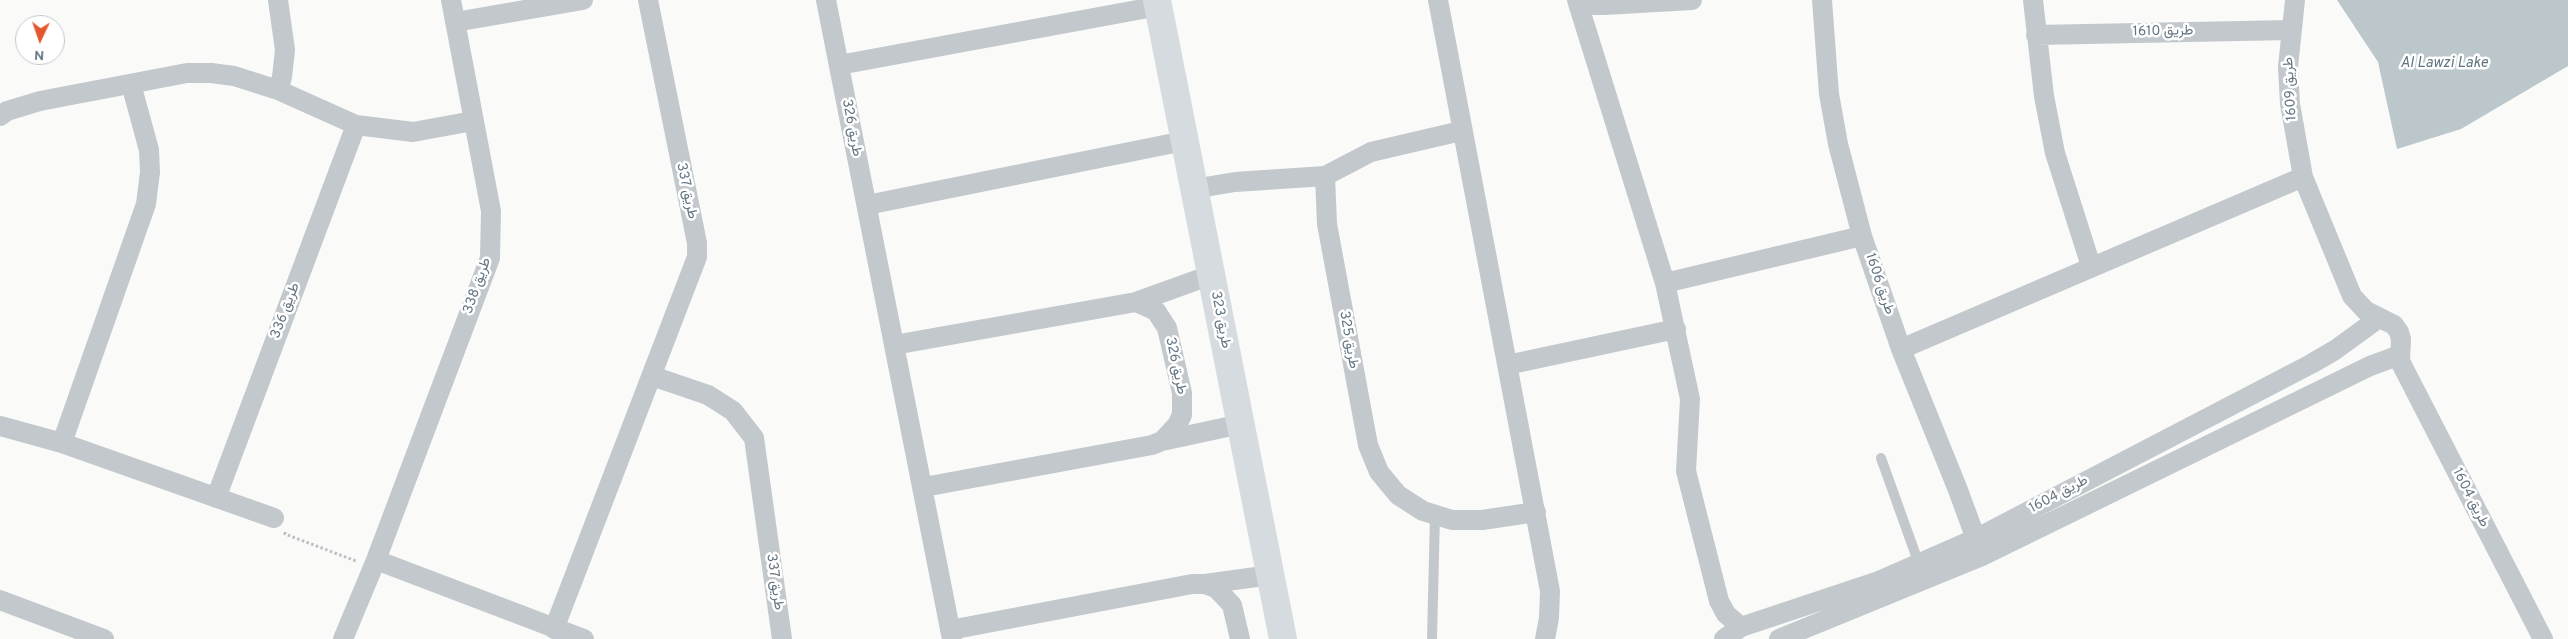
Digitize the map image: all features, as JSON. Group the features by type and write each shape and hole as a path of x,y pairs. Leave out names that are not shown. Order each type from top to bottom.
{"street":[{"path":"278,0 285,50 282,78 278,90"},
{"name":"طريق 338","path":"343,639 375,563 490,258 491,211 451,0"},
{"path":"455,22 583,0"},
{"name":"طريق 337","path":"554,629 697,257 697,243 648,0"},
{"name":"طريق 326","path":"826,0 924,487 951,634 1192,584 1271,575"},
{"path":"1438,0 1461,131 1550,591 1549,618 1545,639"},
{"path":"1577,0 1591,5 1604,5 1692,0"},
{"path":"1577,0 1665,283 1676,329 1690,399 1686,471 1718,601 1726,614 1742,627"},
{"name":"طريق 1606","path":"1822,0 1829,94 1838,144 1862,236 1901,349 1979,547"},
{"path":"2033,0 2044,96 2055,153 2091,266"},
{"name":"طريق 1609","path":"2295,0 2288,67 2290,104 2304,177"},
{"path":"839,65 1112,8 1158,3"},
{"name":"طريق 323","path":"1158,3 1193,189 1283,639"},
{"name":"طريق 1610","path":"2036,35 2291,30"},
{"path":"0,116 7,111 40,101 187,73 211,73 234,76 278,90 356,125 413,132 473,121"},
{"path":"62,442 146,204 150,172 149,150 131,84"},
{"name":"طريق 336","path":"216,498 356,125"},
{"path":"1193,189 1235,182 1325,176 1371,152 1461,131"},
{"path":"867,205 1184,141"},
{"name":"طريق 325","path":"1325,176 1327,224 1368,445 1379,472 1398,495 1423,511 1452,520 1482,520 1536,512"},
{"path":"1901,349 2091,266 2304,177"},
{"name":"طريق 1604","path":"2304,177 2348,289 2361,306 2394,325 2399,332 2402,339 2400,355 2408,378 2542,639"},
{"path":"1665,283 1862,236"},
{"path":"894,345 1126,302 1136,302 1211,275"},
{"name":"طريق 326","path":"1136,302 1156,311 1167,328 1182,393 1183,404 1180,420 1171,434 1162,441"},
{"name":"طريق 1604","path":"1724,639 1742,627 1879,581 1919,564 1979,547 2311,364 2379,318"},
{"path":"1507,365 1676,329"},
{"path":"2356,335 2370,366"},
{"name":"طريق 1604","path":"1779,639 2370,366 2400,355"},
{"name":"طريق 337","path":"652,376 708,396 733,412 754,438 782,639"},
{"path":"924,487 1152,445 1162,441 1240,424"},
{"path":"0,426 62,442 274,518"},
{"path":"375,563 584,639"},
{"path":"1204,584 1216,588 1232,605 1240,639"},
{"path":"0,600 66,632 104,639"}],"lane":[{"path":"1881,458 1919,564"},
{"path":"1432,639 1435,515"}],"path":[{"path":"274,518 289,523 284,534 375,563"}],"water":[{"name":"Al Lawzi Lake","path":"2337,0 2568,0 2568,66 2461,129 2397,149 2378,62"}]}
